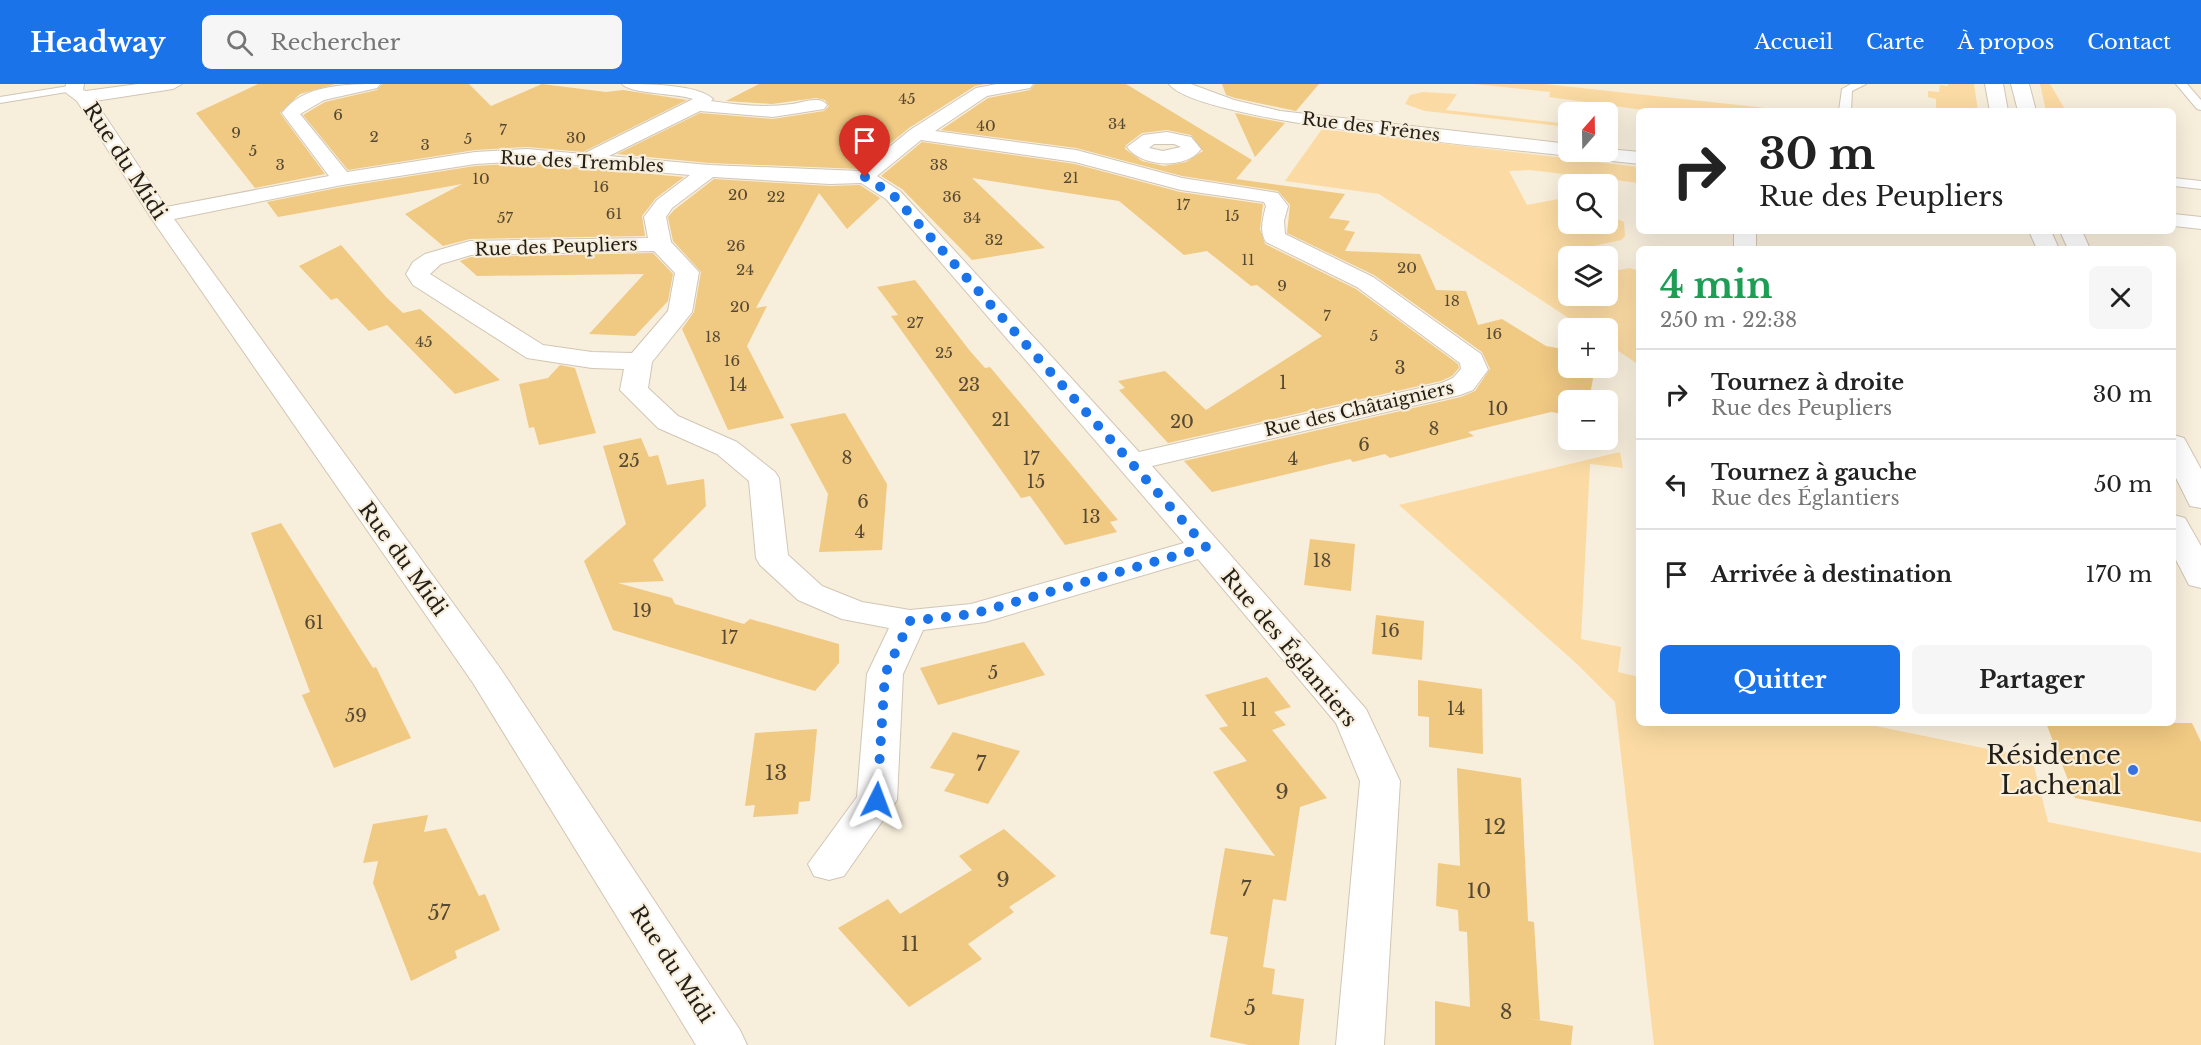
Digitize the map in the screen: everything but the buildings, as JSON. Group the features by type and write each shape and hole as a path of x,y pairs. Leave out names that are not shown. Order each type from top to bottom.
{"street":[{"path":"78,90 173,84"},
{"path":"342,179 294,120 291,113 301,103 323,94 371,84"},
{"path":"631,84 704,96 758,113 799,110 818,105"},
{"path":"865,177 917,134 982,92 1024,84"},
{"name":"Rue des Frênes","path":"1178,84 1231,105 1280,116 1558,149"},
{"path":"1994,84 1998,108"},
{"path":"2020,84 2026,108"},
{"name":"Rue du Midi","path":"78,90 160,214 487,676 723,1045"},
{"path":"586,160 704,96"},
{"name":"Rue des Châtaigniers","path":"917,134 1076,156 1138,174 1271,197 1278,206 1273,221 1274,237 1365,282 1472,360 1475,370 1463,384 1450,389 1132,462"},
{"name":"Rue des Trembles","path":"160,214 342,179 475,158 527,155 709,171 830,178 865,177"},
{"path":"1138,174 1157,156"},
{"path":"1618,156 1636,158"},
{"name":"Rue des Peupliers","path":"660,244 470,248 433,259 421,267 418,274 421,280 536,352 592,360 639,360 680,312 687,272 660,244 655,217 664,204 709,171"},
{"name":"Rue des Églantiers","path":"865,177 893,195 1132,462 1353,718 1380,781 1360,1045"},
{"path":"2176,220 2201,223"},
{"path":"639,360 634,390 668,422 727,448 764,478 772,558 810,593 854,611 910,621 973,614 1206,547"},
{"path":"2176,454 2201,578"},
{"path":"829,864 877,800 885,674 910,621"}],"lane":[{"path":"1845,108 1847,89 1861,84"},
{"path":"2181,84 2201,107"},
{"path":"0,100 78,90"},
{"path":"2176,182 2201,185"}],"shaded area":[{"path":"1475,84 1544,84 1767,108 1636,109 1618,106 1618,102 1585,102 1549,97 1550,92"},
{"path":"1948,84 1974,84 1978,108 1936,108 1936,99 1928,97 1928,91 1939,92 1940,85 1948,86"},
{"path":"2040,84 2050,84 2064,108 2045,108"},
{"path":"1423,92 1457,94 1446,110 1558,123 1558,126 1425,111 1405,104 1410,95"},
{"path":"1322,129 1558,157 1558,162 1597,162 1636,167 1636,183 1618,180 1618,174 1509,171 1527,205 1558,199 1558,234 1618,234 1618,219 1624,222 1625,236 1621,240 1594,246 1558,246 1558,306 1618,306 1618,269 1630,268 1636,270 1636,363 1618,351 1618,318 1569,318 1379,194 1285,181"},
{"path":"1620,452 1623,468 1590,464 1581,639 1621,647 1618,672 1636,676 1636,726 1876,726 2032,758 2048,822 2201,853 2201,1045 1654,1045 1615,702 1577,664 1399,505"}],"place":[{"name":"Résidence Lachenal","path":"2133,770"}],"route":[{"path":"865,177 893,195 1206,547 973,614 910,621 885,674 877,800"}]}
